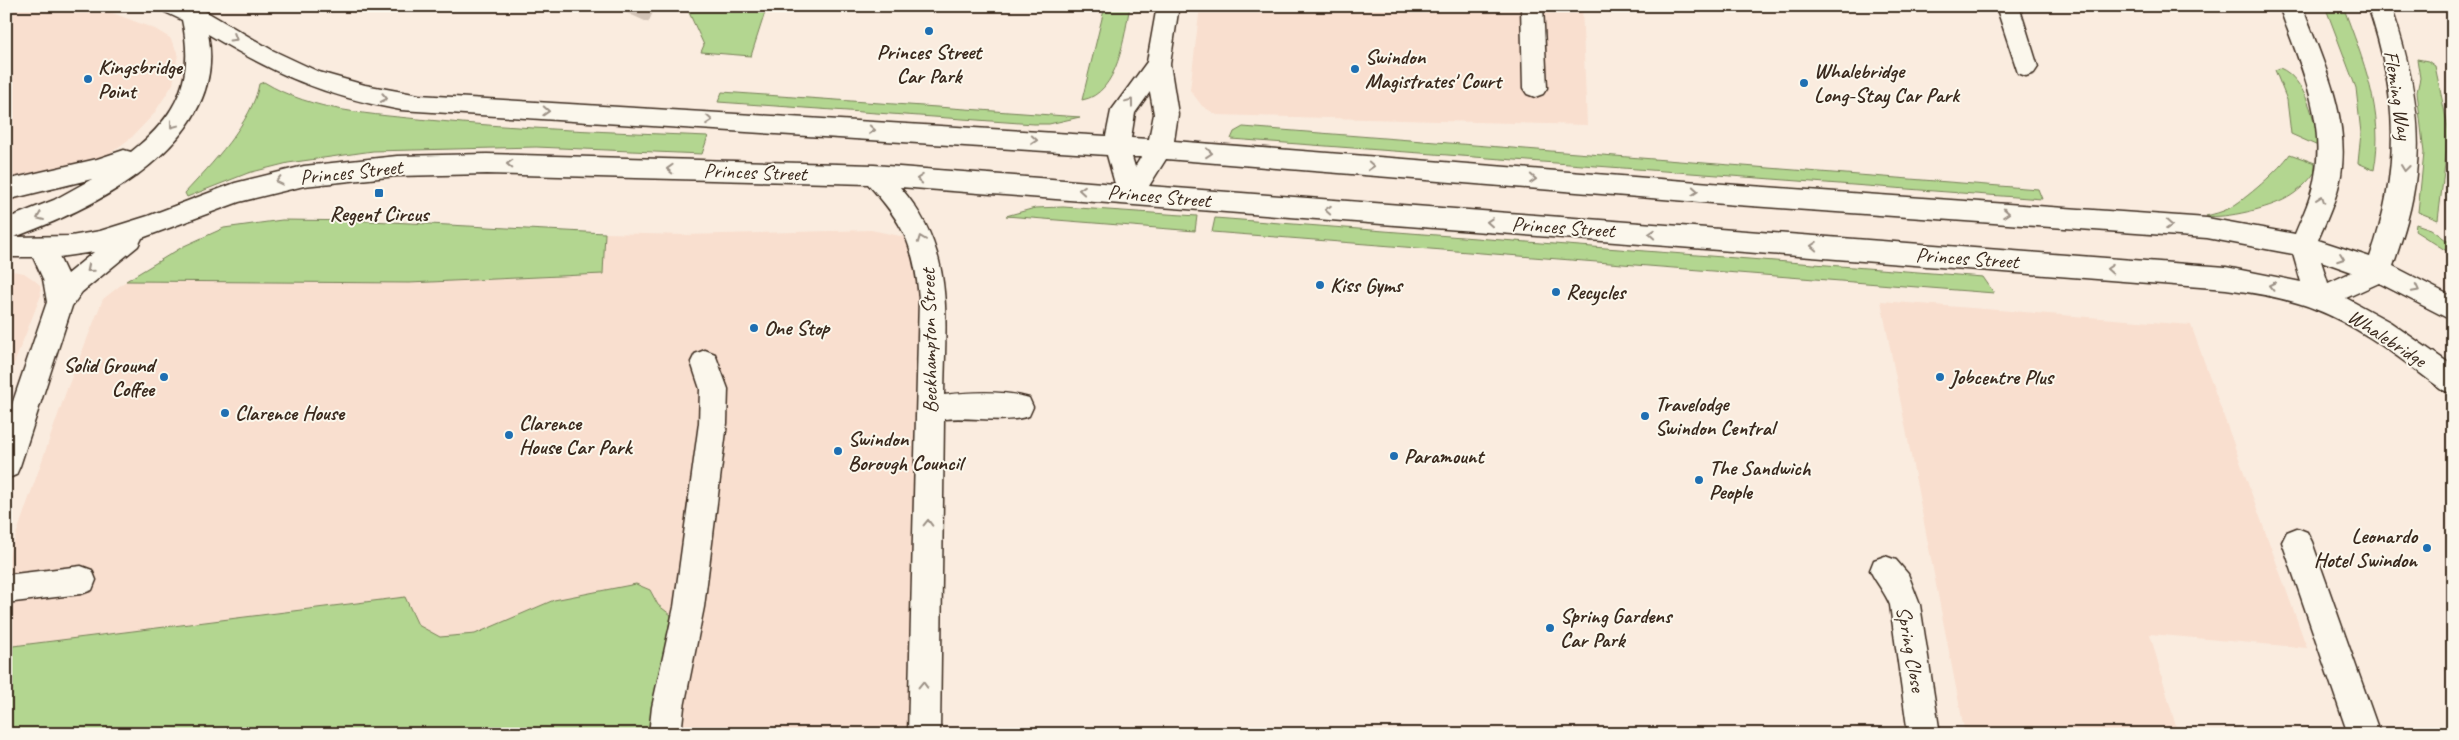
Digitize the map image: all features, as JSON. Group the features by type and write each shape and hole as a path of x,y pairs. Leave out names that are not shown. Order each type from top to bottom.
{"street":[{"path":"1130,194 1160,149 1166,114 1158,64 1168,6"},
{"path":"1532,6 1535,88"},
{"path":"2007,6 2026,67"},
{"path":"2290,6 2324,102 2331,147 2328,178 2303,245 2319,299"},
{"name":"Fleming Way","path":"2378,272 2396,217 2407,155 2407,128 2401,93 2390,40 2379,6"},
{"path":"182,10 289,69 382,98 420,104 1117,146 1737,195 2207,228 2260,234 2303,245 2408,285 2453,310"},
{"path":"6,229 44,215 102,186 134,164 155,146 182,112 198,76 200,50 182,10"},
{"path":"1130,194 1117,146 1123,111 1158,64"},
{"path":"6,190 100,168 155,146"},
{"name":"Princes Street","path":"6,247 83,244 142,228 235,193 275,182 339,170 397,166 487,164 874,176 1130,194 2226,278 2286,289 2319,299"},
{"name":"Beckhampton Street","path":"874,176 896,198 911,219 923,242 930,268 932,298 924,734"},
{"path":"9,451 60,302 72,284 142,228"},
{"path":"42,247 56,279 60,302"},
{"name":"Whalebridge","path":"2319,299 2378,272"},
{"name":"Whalebridge","path":"2319,299 2353,314 2380,330 2453,382"},
{"path":"665,734 668,707 689,607 713,423 714,389 705,362"},
{"path":"930,408 971,404 1019,407"},
{"path":"2297,542 2364,734"},
{"name":"Spring Close","path":"1885,570 1897,584 1904,605 1924,734"},
{"path":"6,589 81,580"}],"shaded area":[{"name":"Kingsbridge Point","path":"6,6 94,6 155,29 170,38 178,54 173,84 153,115 132,137 108,155 44,190 6,204"},
{"path":"1200,6 1582,6 1587,125 1217,115 1202,106 1190,90"},
{"name":"Swindon Borough Council","path":"871,230 905,237 916,262 919,286 910,734 6,734 6,564 67,389 103,299 126,281 409,283 603,274 605,233 685,235"},
{"path":"6,270 24,273 33,279 40,285 41,295 6,384"},
{"path":"1881,301 2191,325 2307,648 2150,634 2178,734 1965,734"}],"green space":[{"path":"686,6 767,6 751,56 701,52 704,45"},
{"path":"1105,6 1130,6 1122,47 1118,62 1104,87 1094,95 1082,100"},
{"path":"2325,6 2343,6 2370,86 2377,128 2374,170 2358,163 2361,133 2356,88"},
{"path":"2417,59 2428,61 2435,66 2449,132 2438,220 2418,212 2424,153 2417,92 2420,78"},
{"path":"2280,68 2297,81 2303,91 2315,125 2318,146 2291,134 2287,100 2275,70"},
{"path":"264,82 303,100 323,106 365,113 498,126 708,136 702,154 536,147 373,151 288,163 248,173 187,197 185,193 240,128 255,98 259,84"},
{"path":"722,92 1080,117 1049,124 1034,124 718,102"},
{"path":"1243,127 2038,189 2042,199 1231,139 1234,132"},
{"path":"2290,154 2315,163 2315,172 2295,193 2279,202 2259,209 2224,216 2206,216 2235,205 2270,176"},
{"path":"1063,207 1197,216 1195,231 1006,216 1035,208"},
{"path":"1215,218 1983,277 1994,293 1212,232"},
{"path":"282,220 370,221 605,233 603,274 409,283 126,281 184,246 224,228"},
{"path":"2416,224 2431,229 2453,245 2453,255 2415,231"},
{"path":"636,584 650,590 658,605 671,615 648,734 6,734 6,650 13,646 405,597 418,625 440,637 475,634 554,600"}],"tunnel":[{"path":"636,17 641,6"}],"place":[{"name":"Princes Street Car Park","path":"929,31"},
{"name":"Swindon Magistrates' Court","path":"1355,69"},
{"name":"Kingsbridge Point","path":"88,79"},
{"name":"Whalebridge Long-Stay Car Park","path":"1804,83"},
{"name":"Regent Circus","path":"379,193"},
{"name":"Kiss Gyms","path":"1320,285"},
{"name":"Recycles","path":"1556,292"},
{"name":"One Stop","path":"754,328"},
{"name":"Solid Ground Coffee","path":"164,377"},
{"name":"Jobcentre Plus","path":"1940,377"},
{"name":"Clarence House","path":"225,413"},
{"name":"Travelodge Swindon Central","path":"1645,416"},
{"name":"Clarence House Car Park","path":"509,435"},
{"name":"Swindon Borough Council","path":"838,451"},
{"name":"Paramount","path":"1394,456"},
{"name":"The Sandwich People","path":"1699,480"},
{"name":"Leonardo Hotel Swindon","path":"2427,548"},
{"name":"Spring Gardens Car Park","path":"1550,628"}]}
